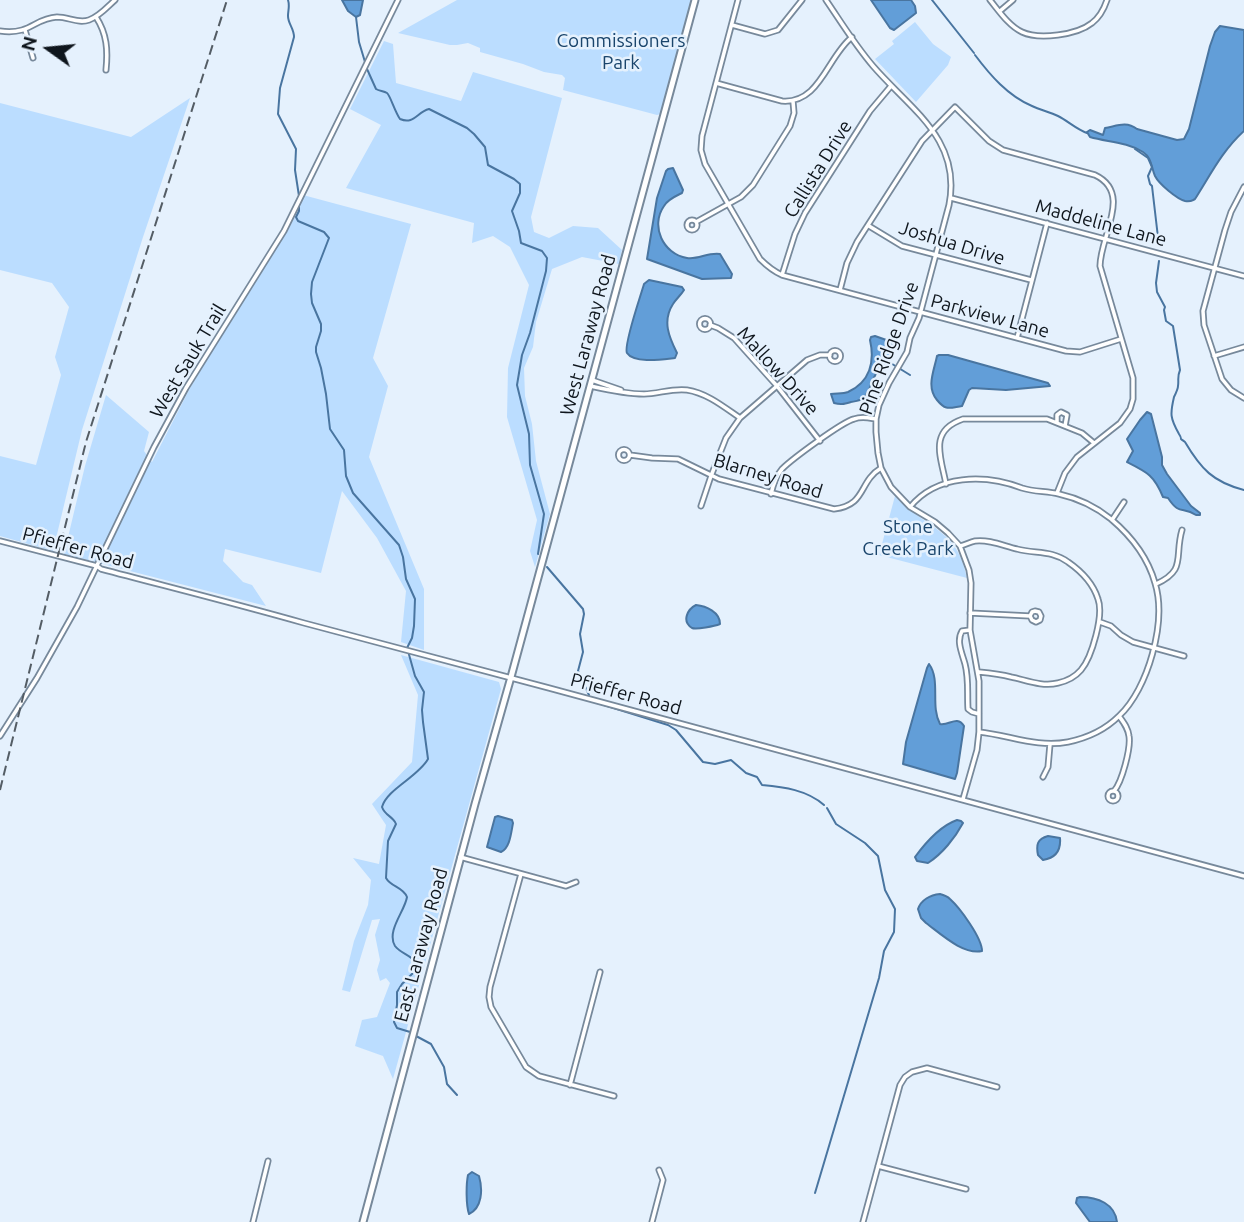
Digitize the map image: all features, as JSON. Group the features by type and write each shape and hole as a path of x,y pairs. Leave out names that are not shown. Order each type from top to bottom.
{"main road":[{"name":"West Laraway Road","path":"511,677 695,0"},
{"name":"East Laraway Road","path":"363,1222 511,677"}],"street":[{"path":"0,31 24,29 48,18 61,17 86,22 115,0"},
{"name":"West Sauk Trail","path":"0,736 57,643 186,388 284,231 398,0"},
{"name":"Parkview Lane","path":"738,0 701,145 705,164 760,259 770,269 782,275 1072,352 1084,351 1121,339"},
{"path":"732,25 765,34 778,30 802,0"},
{"name":"Pine Ridge Drive","path":"826,0 863,55 933,129 943,145 951,175 951,198 920,312 907,352 880,405 876,432 881,468 891,487 910,507 942,527 960,546 971,577 970,630 979,672 979,732 977,750 963,799"},
{"path":"990,0 1018,30 1032,36 1075,31 1088,26 1103,12 1107,0"},
{"path":"1000,11 1013,0"},
{"path":"96,17 103,28 108,49 106,70"},
{"path":"24,29 33,58"},
{"path":"716,83 782,101 793,101 806,96 814,89 840,48 852,37"},
{"name":"Callista Drive","path":"782,275 794,234 805,213 870,111 891,86"},
{"path":"696,222 741,197 753,185 790,126 794,113 793,101"},
{"path":"840,290 850,255 868,225 922,141 955,107 989,141 1003,150 1105,180 1112,191 1114,203 1100,266 1134,382 1133,402 1120,423 1077,457 1065,473 1056,494"},
{"path":"1244,187 1227,222 1204,303 1203,317 1222,379 1231,390 1244,398"},
{"name":"Maddeline Lane","path":"951,198 1244,276"},
{"path":"1017,338 1047,223"},
{"name":"Joshua Drive","path":"868,225 899,244 1031,280"},
{"name":"Mallow Drive","path":"710,325 734,338 777,386 820,441"},
{"path":"1214,356 1244,347"},
{"path":"701,506 726,438 740,418 811,358 830,355"},
{"path":"591,383 616,393 622,391 645,394 687,390 710,399 740,418"},
{"path":"1057,422 1057,415 1061,412 1067,415 1065,426"},
{"path":"771,494 782,469 820,441 853,419 876,419"},
{"path":"946,484 939,449 940,438 946,428 962,419 1047,419 1082,433 1094,443"},
{"name":"Blarney Road","path":"630,455 678,459 711,476 829,509 843,508 857,500 870,477 881,468"},
{"path":"910,507 927,491 946,484 981,479 1078,500 1112,520 1143,553 1156,584 1159,617 1154,648 1138,691 1119,716 1088,736 1050,744 979,732"},
{"path":"1112,520 1124,502"},
{"path":"1156,584 1168,578 1176,567 1182,530"},
{"name":"Pfieffer Road","path":"0,541 1244,876"},
{"path":"960,546 986,541 1019,550 1053,553 1087,578 1100,605 1100,622 1083,666 1067,681 1041,684 979,672"},
{"path":"970,613 1030,616"},
{"path":"1100,622 1111,626 1133,642 1184,656"},
{"name":"Pine Ridge Drive","path":"970,630 962,631 959,642 968,674 968,709 979,714"},
{"path":"1114,791 1120,780 1130,743 1127,727 1119,716"},
{"path":"1043,777 1048,766 1050,744"},
{"path":"460,857 566,886 576,882"},
{"path":"521,874 491,987 491,1007 526,1067 539,1076 614,1096"},
{"path":"570,1085 600,972"},
{"path":"863,1222 900,1085 905,1077 927,1068 997,1087"},
{"path":"253,1222 268,1161"},
{"path":"878,1166 966,1189"},
{"path":"652,1222 663,1180 659,1170"}],"green space":[{"name":"Commissioners Park","path":"457,0 691,0 661,114 657,115 563,90 565,78 562,75 480,52 480,48 468,43 450,45 398,33"},
{"path":"915,22 933,44 951,57 948,65 916,102 875,59"},
{"path":"384,41 393,44 396,83 461,101 473,72 562,98 531,217 534,232 549,238 573,226 598,228 622,250 619,264 582,257 552,269 536,322 533,347 524,368 525,396 532,424 536,461 550,514 535,567 530,551 537,520 507,417 508,368 529,285 510,247 493,236 472,243 474,223 346,188 381,125 350,109"},
{"path":"190,98 82,430 53,551 0,536 0,456 36,465 61,375 55,357 69,307 52,283 0,270 0,103 131,137"},
{"path":"303,195 411,224 373,358 388,386 369,457 424,589 424,650 401,642 406,591 377,538 342,491 321,573 225,549 223,561 243,582 252,585 266,606 64,554 85,466 106,395 149,432 144,451 152,462 190,388"},
{"name":"Stone Creek Park","path":"895,496 948,539 963,561 967,578 879,555"},
{"path":"401,655 499,682 501,689 393,1079 383,1056 355,1046 362,1020 377,1017 390,983 386,978 380,981 377,970 380,960 375,935 380,919 372,920 350,992 342,990 354,941 368,905 371,880 353,858 379,864 386,825 372,804 412,762 418,695"}],"water":[{"path":"342,0 363,0 360,15 356,17 348,11"},
{"path":"871,0 911,0 916,13 894,30"},
{"path":"1220,26 1244,30 1244,131 1223,155 1195,199 1185,201 1160,183 1146,154 1124,144 1090,137 1087,132 1090,130 1103,135 1105,128 1125,125 1177,140 1184,139 1189,129 1210,46"},
{"path":"673,168 683,190 668,201 660,214 658,222 661,238 671,251 687,258 720,254 732,274 731,278 702,279 647,259 657,198 666,171"},
{"path":"649,280 682,287 684,290 673,304 667,323 677,353 675,358 643,360 627,353 633,320 644,284"},
{"path":"875,336 892,342 889,363 878,371 862,399 842,404 834,403 831,394 848,392 866,377 872,356 870,340"},
{"path":"939,355 948,355 1048,383 1050,386 1006,390 972,388 962,406 945,407 937,400 931,384"},
{"path":"1147,412 1151,414 1162,465 1200,515 1175,507 1168,498 1163,497 1149,475 1127,462 1133,451 1127,439"},
{"path":"696,605 715,613 720,624 692,628 686,619 690,609"},
{"path":"929,664 933,670 940,724 959,721 964,726 955,779 903,764 906,742"},
{"path":"495,817 512,820 513,823 508,844 501,852 487,847"},
{"path":"957,820 963,823 943,850 928,863 917,861 915,857 929,840 939,830"},
{"path":"1048,836 1060,838 1060,846 1057,853 1043,860 1038,855 1037,845"},
{"path":"940,894 949,898 965,916 975,931 982,951 960,947 921,918 918,909 921,903"},
{"path":"472,1172 479,1176 481,1193 477,1208 469,1214 467,1184 468,1175"},
{"path":"1080,1197 1105,1203 1113,1210 1117,1222 1090,1222 1076,1203"}],"waterway":[{"path":"288,0 288,19 294,37 280,88 278,114 296,149 295,170 299,196"},
{"path":"932,0 974,53"},
{"path":"356,17 365,62"},
{"path":"975,55 993,77 1015,97 1058,116 1087,133"},
{"path":"367,69 376,89 388,94 400,119 412,119 429,109 474,134 485,147 488,165 520,184 520,193 512,211 521,243 542,251 547,258 517,385 529,434 530,465 544,514 538,554"},
{"path":"1135,149 1148,158 1152,167 1148,176 1152,186 1159,246"},
{"path":"299,206 296,217 298,221 324,232 329,238 312,282 311,294 321,324 316,352 326,394 330,429 344,450 346,476 353,493 399,545 406,579 415,599 414,626 407,648"},
{"path":"1159,261 1157,292 1165,307 1166,321 1173,326 1180,370 1172,408 1174,424 1181,439 1209,473 1224,483 1244,490"},
{"path":"889,362 910,375"},
{"path":"547,567 583,609 580,634 583,652 578,671 589,695"},
{"path":"408,651 415,676 424,692 422,710 428,759 417,772 390,794 382,807 396,824 388,841 386,878 407,897 394,928 393,940 397,949 417,964 415,971 397,992 394,1022 397,1028 410,1032"},
{"path":"591,701 668,725 676,730 703,762 715,764 731,760 746,773 757,777 762,785 803,793 824,805"},
{"path":"815,1193 879,978 884,951 894,932 895,909 885,890 878,856 865,843 836,824 827,808"},
{"path":"416,1036 431,1044 444,1067 447,1084 457,1095"}],"railway":[{"path":"0,790 86,442 227,0"}]}
